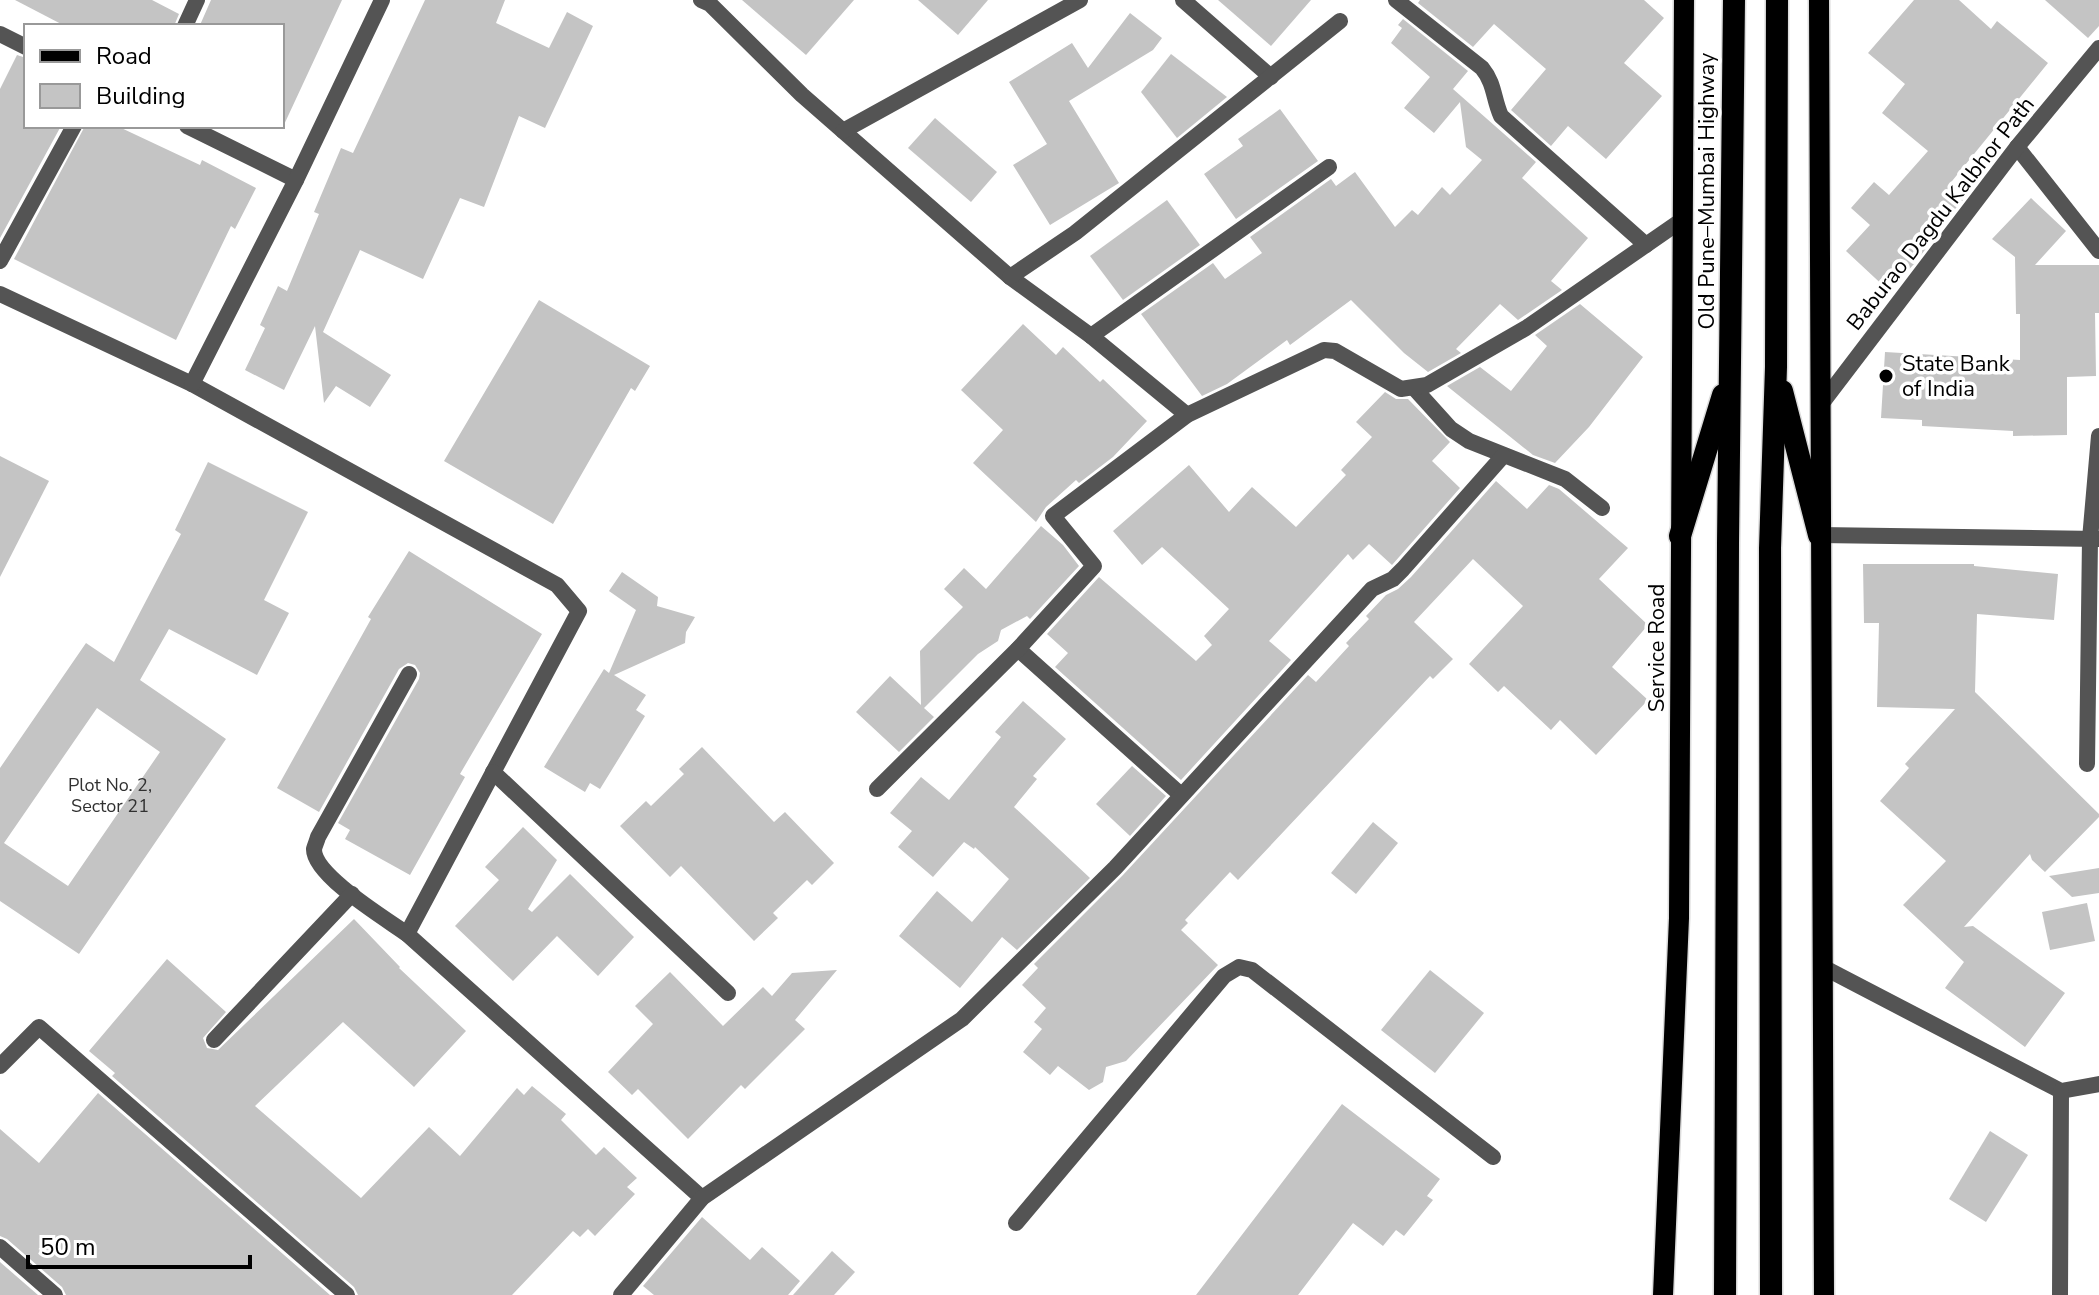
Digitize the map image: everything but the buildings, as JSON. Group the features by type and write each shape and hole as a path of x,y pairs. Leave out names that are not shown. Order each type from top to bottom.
{"highway":[{"name":"Old Pune–Mumbai Highway","path":"1725,1295 1734,6"},
{"path":"1771,1295 1770,548 1776,367 1777,6"},
{"path":"1776,367 1819,535"},
{"path":"1680,536 1731,370"}],"main road":[{"name":"Service Road","path":"1663,1295 1679,918 1684,0"},
{"path":"1819,0 1824,1295"}],"street":[{"path":"186,24 197,0"},
{"path":"192,384 296,180 382,0"},
{"path":"701,0 710,4 802,95 1010,277 1091,336 1187,415"},
{"path":"843,131 1080,0"},
{"path":"1183,0 1271,77"},
{"path":"1396,0 1482,68 1492,80 1501,116 1646,245"},
{"path":"1010,277 1075,233 1340,21"},
{"path":"0,34 24,46"},
{"name":"Baburao Dagdu Kalbhor Path","path":"1819,407 2017,147 2099,48"},
{"path":"0,261 73,128"},
{"path":"191,128 296,180"},
{"path":"2017,147 2099,251"},
{"path":"1091,336 1329,167"},
{"path":"877,789 1018,649 1094,566 1053,516 1187,415 1324,350 1335,351 1401,389 1427,385 1526,328 1682,220"},
{"path":"0,294 192,384 557,585 579,611 407,934"},
{"path":"1414,388 1451,429 1469,441 1565,479 1602,508"},
{"path":"2087,764 2099,436"},
{"path":"646,1295 627,1289 702,1198 962,1019 1115,868 1372,589 1393,579 1403,569 1503,456"},
{"path":"1819,535 2094,539"},
{"path":"1018,649 1181,795"},
{"path":"409,674 318,837 314,851 319,864 331,878 407,934 702,1198"},
{"path":"493,772 728,993"},
{"path":"214,1040 352,894"},
{"path":"1821,966 2061,1091 2099,1084"},
{"path":"1016,1223 1224,976 1239,967 1252,970 1493,1157"},
{"path":"0,1066 39,1027 347,1295"},
{"path":"2060,1295 2061,1091"},
{"path":"0,1247 55,1295"}],"place":[{"name":"State Bank of India","path":"1886,376"}]}
